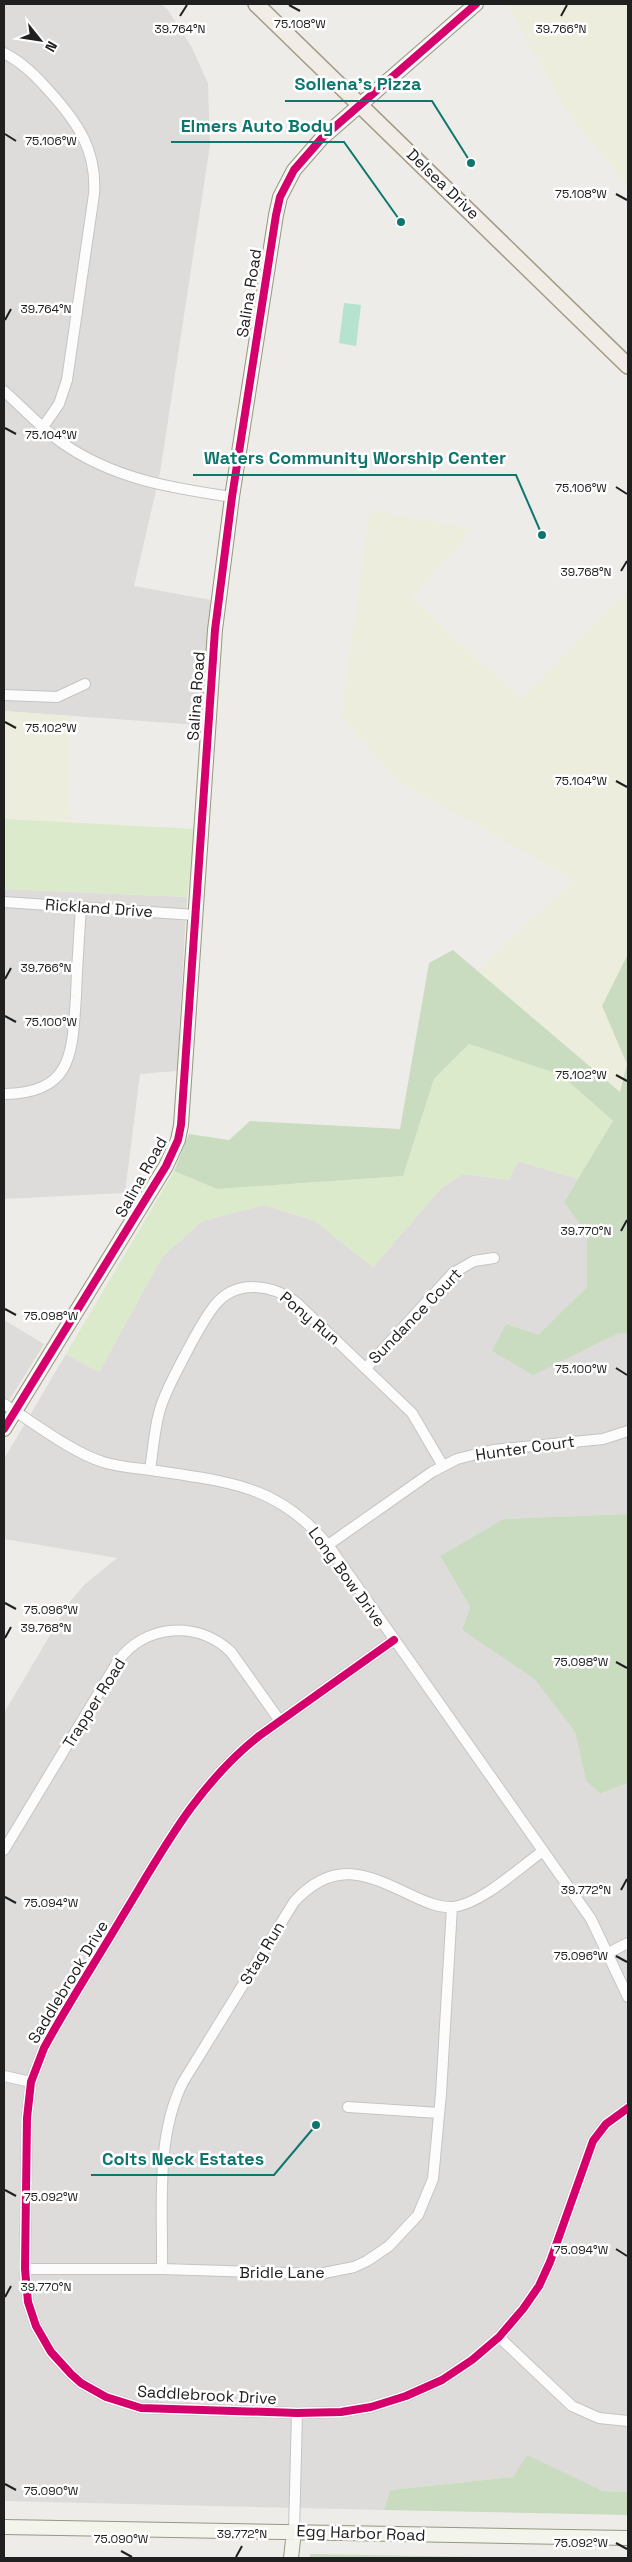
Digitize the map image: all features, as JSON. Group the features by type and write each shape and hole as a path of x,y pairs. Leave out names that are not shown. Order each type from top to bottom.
{"main road":[{"name":"Delsea Drive","path":"256,4 628,366"}],"street":[{"name":"Salina Road","path":"4,1429 9,1408 166,1166 178,1140 184,1101 215,630 260,304 280,197 286,183 305,156 360,104 476,4"},
{"path":"4,53 31,72 71,115 85,138 94,172 93,202 67,380 59,404 43,427"},
{"path":"4,391 43,427 84,457 127,476 173,488 232,497"},
{"path":"4,695 57,697 85,684"},
{"name":"Rickland Drive","path":"4,902 195,915"},
{"path":"4,1094 28,1093 42,1089 58,1076 69,1056 73,1034 81,907"},
{"name":"Sundance Court","path":"366,1368 453,1273 474,1261 494,1258"},
{"name":"Pony Run","path":"150,1470 159,1412 167,1391 216,1303 231,1293 250,1286 280,1291 297,1304 366,1368 412,1413 442,1466"},
{"name":"Long Bow Drive","path":"9,1408 91,1457 118,1466 230,1483 257,1490 293,1510 328,1545 590,1919 628,1997"},
{"name":"Hunter Court","path":"328,1545 442,1466 457,1459 493,1450 603,1438 628,1431"},
{"name":"Trapper Road","path":"4,1850 118,1661 131,1647 147,1637 168,1630 186,1630 207,1636 220,1643 231,1652 280,1721"},
{"name":"Saddlebrook Drive","path":"394,1640 238,1753 205,1787 191,1805 50,2037 31,2082 27,2118 24,2269 28,2302 36,2326 51,2352 81,2383 106,2397 141,2408 297,2413 357,2410 424,2389 458,2370 499,2337 523,2309 544,2275 593,2141 606,2124 628,2108"},
{"path":"452,1907 477,1898 543,1851"},
{"name":"Stag Run","path":"162,2269 164,2157 166,2129 173,2104 183,2082 294,1902 311,1885 322,1879 352,1874 371,1876 426,1902 452,1907"},
{"name":"Bridle Lane","path":"24,2269 162,2269 307,2274 341,2271 367,2261 400,2237 425,2202 435,2169 452,1907"},
{"path":"608,1953 628,1944"},
{"path":"4,2076 31,2082"},
{"path":"348,2107 439,2113"},
{"path":"499,2337 572,2406 600,2418 628,2421"},
{"path":"291,2558 294,2531 297,2413"},
{"name":"Egg Harbor Road","path":"4,2527 628,2538"}],"shaded area":[{"path":"4,4 161,4 168,10 191,46 208,83 210,145 160,473 134,586 211,600 199,725 4,711"},
{"path":"4,889 187,897 177,1071 140,1074 125,1193 4,1199"},
{"path":"518,1161 578,1179 564,1202 587,1235 587,1287 538,1335 492,1351 619,1333 628,1334 628,1514 503,1519 440,1556 470,1607 462,1630 534,1679 575,1732 586,1781 600,1794 628,1783 628,2492 603,2491 527,2456 513,2477 390,2490 384,2510 4,2501 4,1713 69,1603 84,1585 117,1558 4,1539 4,1459 66,1354 99,1372 162,1257 202,1221 264,1205 315,1221 373,1267 441,1188 463,1174 509,1180"},
{"path":"4,1320 44,1344 4,1409"}],"green space":[{"path":"507,4 628,4 628,187 565,110"},
{"path":"344,303 361,305 356,346 339,343"},
{"path":"370,510 473,529 412,597 521,699 628,590 628,954 602,1006 627,1064 620,1093 577,1054 476,972 574,880 396,780 341,717"},
{"path":"4,711 72,716 67,745 71,822 4,819"},
{"path":"4,819 196,829 187,897 4,889"},
{"path":"453,950 620,1092 627,1064 602,1006 628,954 628,1334 619,1333 533,1375 492,1351 506,1324 538,1335 587,1287 587,1235 564,1202 613,1121 561,1075 469,1044 434,1079 403,1176 217,1189 174,1171 189,1134 229,1140 250,1121 400,1129 429,963"},
{"path":"469,1044 561,1075 613,1121 578,1179 518,1161 509,1180 463,1174 441,1188 373,1267 315,1221 265,1205 202,1221 162,1257 99,1372 66,1354 174,1171 217,1189 403,1176 434,1079"},
{"path":"628,1514 628,1783 600,1794 586,1781 575,1732 534,1679 462,1630 470,1607 440,1556 503,1519"},
{"path":"527,2455 603,2491 628,2492 628,2515 384,2510 390,2490 513,2477"},
{"path":"310,2554 532,2558 310,2558"}],"cycle path":[{"path":"4,1429 166,1166 178,1140 181,1125 215,630 232,497 280,197 294,170 322,138 476,4"},
{"path":"394,1640 259,1736 217,1776 182,1820 167,1843 44,2048 31,2082 27,2118 25,2269 28,2302 36,2326 51,2352 81,2383 106,2397 141,2408 297,2413 341,2412 371,2407 406,2396 442,2380 472,2360 499,2337 523,2309 539,2286 550,2262 593,2141 606,2124 628,2108"}],"place":[{"name":"Sollena's Pizza","path":"471,163"},
{"name":"Elmers Auto Body","path":"401,222"},
{"name":"Waters Community Worship Center","path":"542,535"},
{"name":"Colts Neck Estates","path":"316,2125"}]}
